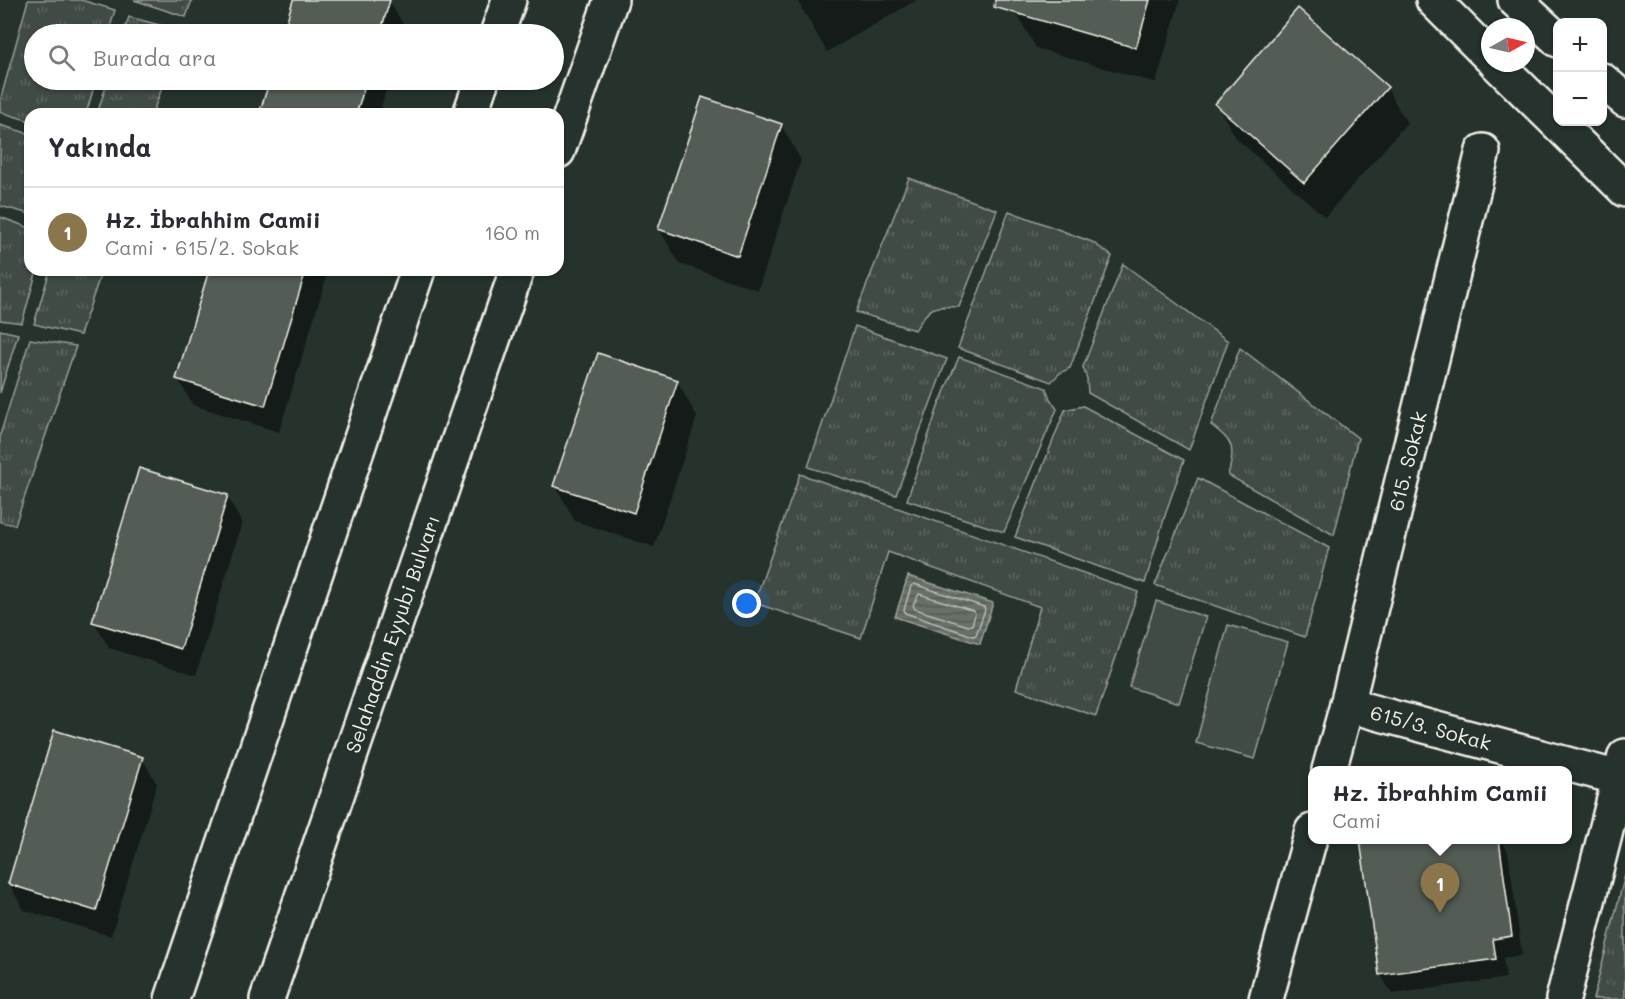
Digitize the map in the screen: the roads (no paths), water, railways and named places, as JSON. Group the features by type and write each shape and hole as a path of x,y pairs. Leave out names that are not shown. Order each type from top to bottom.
{"main road":[{"path":"501,24 509,0"},
{"path":"564,134 611,0"},
{"path":"1433,0 1481,48"},
{"path":"1515,0 1553,36"},
{"path":"1505,72 1625,190"},
{"path":"1607,84 1625,100"},
{"path":"472,108 478,90"},
{"name":"615. Sokak","path":"1330,766 1483,151"},
{"path":"172,999 415,276"},
{"name":"Selahaddin Eyyubi Bulvarı","path":"272,997 515,276"},
{"name":"615/3. Sokak","path":"1347,705 1622,767"},
{"path":"1563,999 1622,767"},
{"path":"1266,999 1308,844"}],"water":[{"path":"908,576 993,603 980,644 895,617"}],"place":[{"name":"Hz. İbrahhim Camii","path":"1440,913"}]}
